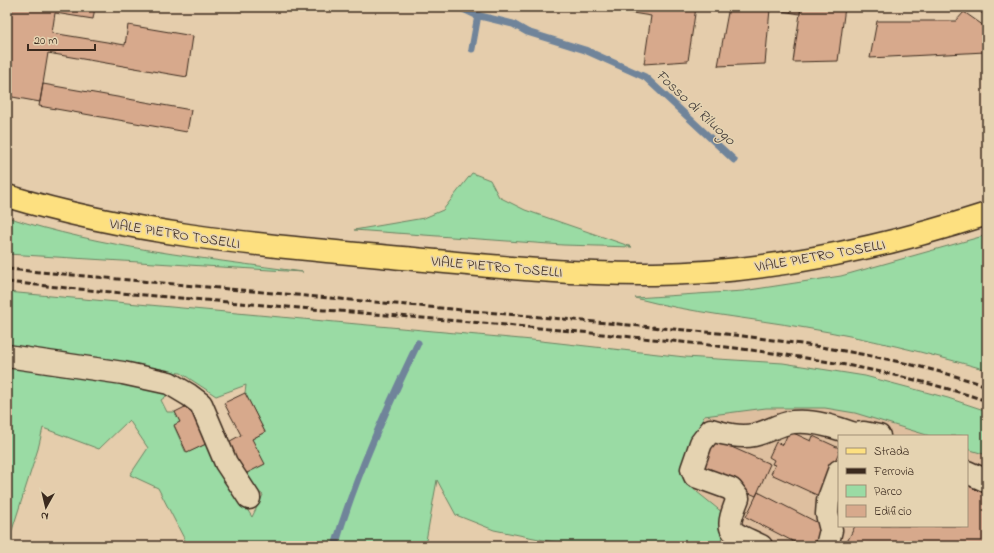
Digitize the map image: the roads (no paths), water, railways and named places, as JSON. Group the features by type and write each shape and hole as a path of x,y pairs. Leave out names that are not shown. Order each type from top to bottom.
{"main road":[{"name":"VIALE PIETRO TOSELLI","path":"7,196 114,223 232,243 473,264 625,274 716,271 805,260 853,252 897,241 987,214"}],"lane":[{"path":"7,356 123,373 169,383 189,394 201,404 226,463 249,498"},
{"path":"761,546 734,533 730,528 730,519 738,498 731,489 695,476 692,469 701,443 711,430 729,435 753,435 792,422 841,429 853,435 864,433 874,435"},
{"path":"968,472 987,481"},
{"path":"827,546 831,530 827,514 828,502 838,473"}],"waterway":[{"name":"Fosso di Riluogo","path":"459,7 476,15 513,24 527,32 585,50 645,77 734,160"},
{"path":"472,49 478,15"},
{"path":"335,546 362,468 383,418 418,343"}],"railway":[{"path":"7,269 718,333 820,347 888,359 987,386"},
{"path":"7,282 153,296 518,326 741,349 841,364 890,374 939,386 987,401"}]}
